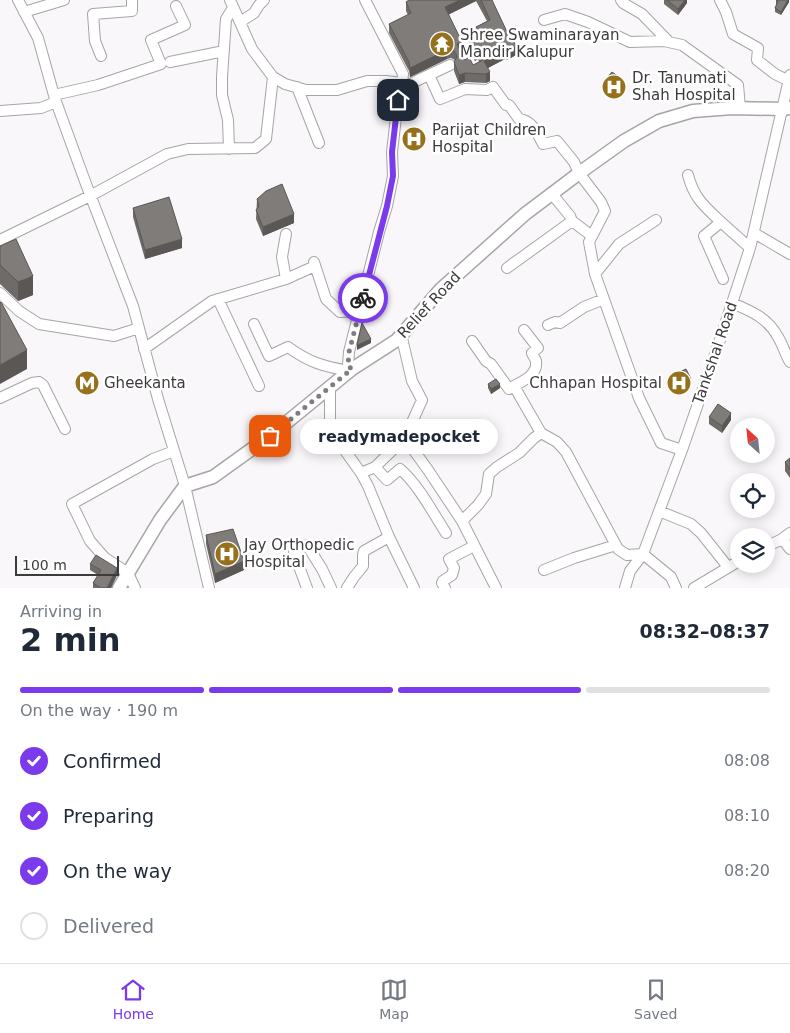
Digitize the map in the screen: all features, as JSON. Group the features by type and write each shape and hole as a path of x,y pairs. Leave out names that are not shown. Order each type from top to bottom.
{"main road":[{"name":"Relief Road","path":"185,486 213,477 270,436 351,370 397,340 441,289 525,214 624,141 659,121 694,111 740,108 786,109"},
{"path":"118,588 160,520 185,486"}],"street":[{"path":"18,0 38,38 55,99 133,306 185,486 209,588"},
{"path":"24,12 64,0"},
{"path":"101,56 96,41 93,14 132,11 132,0"},
{"path":"240,22 254,14 264,0"},
{"path":"351,370 348,366 349,352 393,176 392,152 403,74 365,0"},
{"path":"621,0 642,14 670,42"},
{"path":"720,0 733,34 758,48 757,60 775,74 789,78"},
{"path":"231,4 252,49 273,77 285,84 298,88 306,90 338,90 367,82 386,81 400,87 450,65"},
{"path":"229,149 228,120 222,95 222,77 226,19 231,4"},
{"path":"0,111 41,108 55,99 161,64 151,40 185,25 176,6"},
{"path":"544,20 566,14 630,42 664,41 682,45 738,85 740,108"},
{"path":"170,62 224,51"},
{"path":"429,75 440,99 464,89 487,90 493,87 519,119 526,120 534,128 542,144 557,141 574,162 579,173 601,202 605,210 589,242 595,274 639,398 661,442 682,450"},
{"path":"0,240 90,196 167,154 188,149 255,148 266,139 273,77"},
{"name":"Tankshal Road","path":"625,588 630,571 643,554 682,450 750,248 786,109 789,78"},
{"path":"298,88 319,143"},
{"path":"688,175 695,195 705,207 750,248"},
{"path":"552,194 572,221 592,236"},
{"path":"595,274 619,244 656,220"},
{"path":"507,268 572,221"},
{"path":"720,222 704,236 723,279"},
{"path":"754,232 790,254"},
{"path":"286,234 282,257 286,279"},
{"path":"144,349 212,301 286,279 315,264 326,299 340,312 359,311"},
{"path":"0,293 19,311 39,324 114,336 139,328"},
{"path":"218,299 259,386"},
{"path":"548,325 555,322 560,323 584,307 604,299"},
{"path":"732,303 751,310 770,325 790,362"},
{"path":"254,324 269,356 288,347 303,358 325,366 351,370"},
{"path":"472,341 509,389 528,379 535,369 536,362 532,354 538,348 524,330"},
{"path":"361,473 375,467 406,438 422,400 412,381 402,334"},
{"path":"0,398 32,383 39,382 43,385 65,429"},
{"path":"330,386 330,420 336,438 368,486 389,538 413,588"},
{"path":"514,386 541,433 557,442 566,452 616,545 627,555 643,554 672,577 676,588"},
{"path":"462,521 486,494 489,474 496,467 519,453 541,433"},
{"path":"406,438 462,521 496,588"},
{"path":"136,588 128,572 105,558 90,542 72,504 153,459 174,451"},
{"path":"375,467 387,480 400,469 416,486 446,533"},
{"path":"659,511 691,524 701,533 728,567 694,588"},
{"path":"775,542 786,536 790,549"},
{"path":"347,588 363,566 364,551 389,538"},
{"path":"307,588 294,552 307,545 331,588"},
{"path":"544,570 616,545"},
{"path":"445,588 442,584 443,581 452,575 454,568 449,559 474,546"}],"building":[{"name":"Shree Swaminarayan Mandir Kalupur","path":"409,0 460,0 445,7 462,42 457,44 465,60 469,57 473,65 483,60 478,50 475,52 469,41 476,36 474,33 478,30 476,27 490,20 481,0 492,0 509,36 511,36 516,46 484,61 490,72 486,74 465,73 459,75 454,62 457,57 451,49 410,68 409,62 389,24 411,13 406,2"},
{"path":"667,0 685,0 678,9"},
{"path":"776,0 788,0 781,12 775,8 778,1"},
{"path":"612,72 623,80 617,87 606,79"},
{"path":"410,130 423,131 422,140 410,139"},
{"path":"282,184 294,214 263,227 256,210 259,206 257,199 266,191"},
{"path":"169,197 182,239 145,250 133,208"},
{"path":"16,239 33,276 18,282 0,265 0,246"},
{"path":"0,303 27,350 0,365"},
{"path":"362,323 371,339 357,345"},
{"path":"686,369 691,379 673,387 670,381 677,378 675,374"},
{"path":"496,379 500,384 491,389 488,384"},
{"path":"718,404 731,413 722,426 709,417"},
{"path":"790,458 790,469 785,462"},
{"path":"233,529 244,561 215,574 206,535"},
{"path":"96,555 117,568 107,588 101,588 93,583 101,570 90,564"}],"way so far":[{"path":"270,436 352,369 348,366 349,352 363,298"}],"place":[{"name":"Shree Swaminarayan Mandir Kalupur","path":"442,44"},
{"name":"Dr. Tanumati Shah Hospital","path":"614,87"},
{"name":"Parijat Children Hospital","path":"414,139"},
{"name":"Gheekanta","path":"87,383"},
{"name":"Chhapan Hospital","path":"679,383"},
{"name":"readymadepocket","path":"270,436"},
{"name":"Jay Orthopedic Hospital","path":"227,554"}],"route":[{"path":"363,298 393,176 392,152 398,100"}]}
